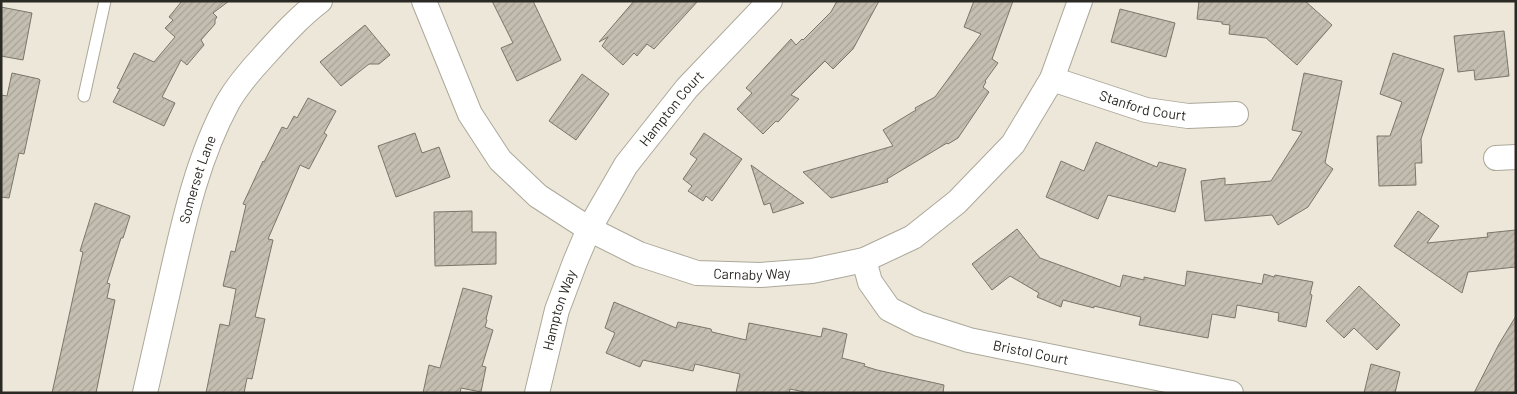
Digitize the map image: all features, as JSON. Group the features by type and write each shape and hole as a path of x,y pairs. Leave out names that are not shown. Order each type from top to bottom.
{"street":[{"name":"Somerset Lane","path":"145,393 181,233 197,176 215,131 229,101 246,76 279,39 308,10 320,1"},
{"name":"Carnaby Way","path":"424,1 470,114 500,160 538,196 590,229 639,254 697,273 760,276 812,271 864,260 913,236 957,202 1013,144 1052,79 1080,1"},
{"name":"Hampton Court","path":"590,229 626,165 687,88 770,1"},
{"name":"Stanford Court","path":"1052,79 1146,110 1188,116 1236,114"},
{"name":"Hampton Way","path":"537,393 556,310 574,262 590,229"},
{"name":"Bristol Court","path":"864,260 870,282 889,309 919,324 968,340 1231,393"}],"lane":[{"path":"84,96 104,1"}],"building":[{"path":"182,1 229,1 213,13 217,17 215,24 201,40 204,45 187,65 181,60 162,97 175,103 164,126 113,102 120,89 117,88 134,53 154,62 175,37 165,28 173,20 169,17"},
{"path":"492,1 533,1 561,60 517,81 501,48 513,43"},
{"path":"634,1 698,1 654,49 647,44 637,56 634,53 623,65 602,46 608,37 599,42"},
{"path":"837,1 879,1 853,49 833,69 825,61 791,95 799,99 778,122 776,121 763,134 737,109 752,93 746,88 791,39 796,45 803,40 831,12"},
{"path":"974,1 1013,1 992,59 998,63 983,87 989,92 958,138 887,179 888,182 831,198 803,172 893,146 883,130 935,97 981,34 964,27"},
{"path":"1199,1 1305,1 1332,25 1297,65 1266,38 1229,34 1230,25 1222,24 1222,22 1197,19"},
{"path":"1,7 32,13 23,60 1,56"},
{"path":"1120,9 1175,23 1166,57 1111,42"},
{"path":"365,25 390,55 379,64 369,64 341,86 320,62"},
{"path":"1504,31 1509,76 1475,80 1474,70 1458,72 1454,36"},
{"path":"1393,53 1444,69 1421,139 1422,163 1415,163 1416,185 1379,186 1377,136 1390,136 1402,102 1380,94"},
{"path":"12,73 40,80 24,154 19,153 9,198 1,197 1,95 7,96"},
{"path":"1304,73 1342,81 1325,163 1333,169 1308,207 1278,225 1272,215 1205,221 1201,181 1225,178 1225,185 1271,181 1302,132 1292,130"},
{"path":"582,74 609,94 576,140 549,121"},
{"path":"308,98 336,111 324,133 327,135 309,169 300,165 268,239 273,240 255,317 265,319 252,379 247,378 244,393 206,393 220,324 229,326 236,289 223,286 231,251 235,252 246,205 243,204 263,161 282,127 287,129 294,116 297,118"},
{"path":"415,133 422,153 439,147 450,177 396,197 378,146"},
{"path":"704,133 742,159 712,201 706,196 703,201 688,191 692,186 683,179 697,159 690,154"},
{"path":"1096,142 1157,167 1159,162 1186,169 1175,212 1108,195 1098,219 1046,197 1061,161 1084,171"},
{"path":"751,165 804,203 773,213 770,203 764,205"},
{"path":"95,203 130,216 107,283 110,284 107,298 115,300 96,393 52,393 83,252 80,251"},
{"path":"472,211 472,232 496,232 496,264 435,266 434,212"},
{"path":"1418,211 1439,226 1427,243 1488,237 1487,233 1516,230 1516,267 1468,272 1462,293 1394,246"},
{"path":"1017,229 1040,258 1120,287 1123,275 1144,280 1144,277 1185,286 1187,271 1262,284 1264,274 1313,282 1306,327 1278,321 1279,313 1237,305 1235,318 1212,314 1208,338 1139,325 1141,317 1094,306 1094,308 1063,300 1061,307 1037,297 1039,293 1010,276 992,290 972,264"},
{"path":"1359,286 1400,325 1377,350 1354,328 1344,338 1326,321"},
{"path":"463,288 492,296 485,327 493,330 482,366 486,367 481,392 461,388 460,393 423,393 429,365 440,368"},
{"path":"614,302 676,328 678,322 711,329 712,332 746,340 749,323 821,337 823,328 847,334 842,358 865,364 864,366 877,370 944,385 943,393 809,393 790,389 789,393 736,393 740,374 695,364 693,371 643,360 640,367 606,353 615,333 605,328"},
{"path":"1516,316 1516,393 1474,393 1499,344"},
{"path":"1371,364 1400,372 1395,393 1364,393"}]}
